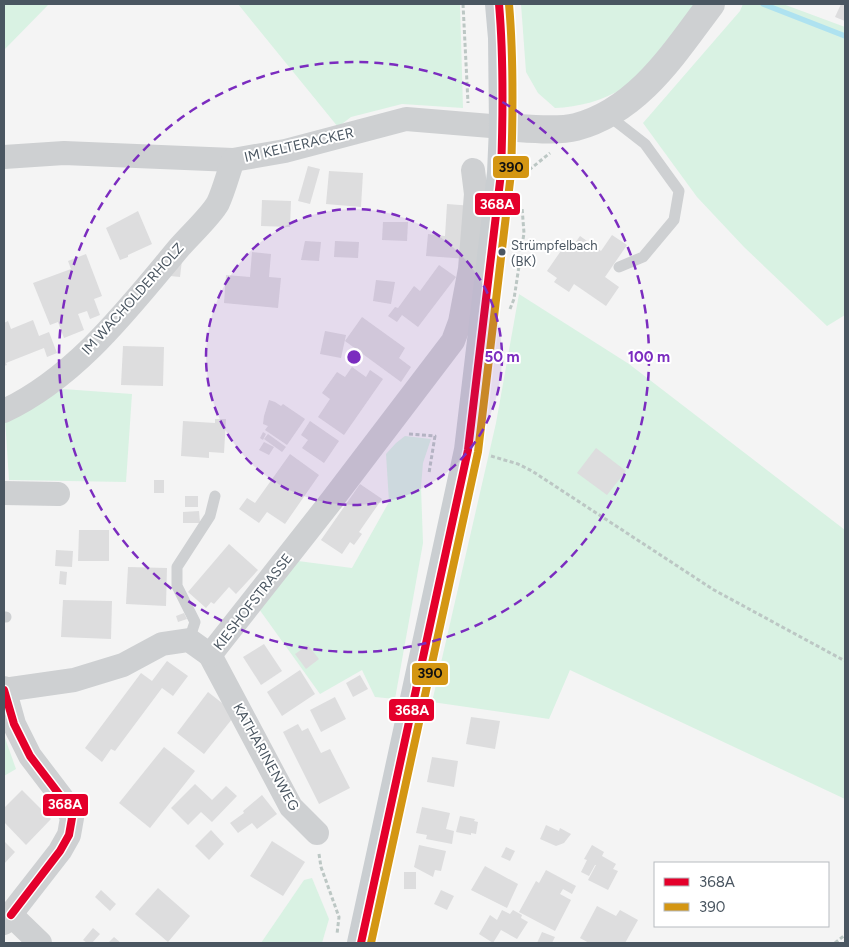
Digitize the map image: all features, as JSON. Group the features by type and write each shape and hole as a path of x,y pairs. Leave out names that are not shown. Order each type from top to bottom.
{"main road":[{"path":"361,943 468,450 501,173 503,127 502,38 499,4"}],"street":[{"path":"503,127 574,128 610,113 632,99 661,70 711,4"},
{"name":"IM KELTERACKER","path":"4,158 64,153 233,160 285,151 406,119 503,127"},
{"name":"IM WACHOLDERHOLZ","path":"4,411 24,402 51,382 79,359 114,323 217,204 233,160"},
{"name":"KIESHOFSTRASSE","path":"189,640 210,655 332,500 453,341 460,322 470,269 476,194 473,170"},
{"path":"4,493 58,494"},
{"path":"40,943 7,919 60,851 69,835 72,818 62,798 30,756 14,724 4,689 74,680 123,665 162,644 189,640"},
{"name":"KATHARINENWEG","path":"210,655 291,807 317,833"}],"lane":[{"path":"610,113 618,123 645,144 679,191 674,220 643,257 619,267"},
{"path":"189,640 195,622 177,586 177,567 210,516 215,496"}],"path":[{"path":"463,4 468,86 466,123"},
{"path":"420,435 435,436 429,472"},
{"path":"468,450 518,464 532,471 714,590 845,661"},
{"path":"317,833 321,867 339,917 336,943"},
{"path":"835,943 845,935"}],"green space":[{"path":"4,4 49,4 4,50"},
{"path":"238,4 460,4 463,108 402,104 351,117 338,127"},
{"path":"521,4 697,4 653,59 624,87 608,96 591,102 555,108 538,93 526,72"},
{"path":"743,4 783,4 845,27 845,315 827,326 744,247 697,197 643,123 740,11"},
{"path":"519,294 629,364 845,530 845,799 570,670 549,719 432,702 496,423"},
{"path":"63,389 132,394 126,482 9,480 5,419"},
{"path":"405,436 431,439 423,463 421,487 423,543 395,699 375,697 362,670 320,694 259,609 298,561 352,568 389,502 386,454"},
{"path":"4,735 16,769 4,776"},
{"path":"312,878 329,919 322,943 261,943 304,880"}],"building":[{"path":"841,4 845,4 845,21 835,17"},
{"path":"308,166 320,169 310,204 298,201"},
{"path":"329,171 363,173 361,207 326,204"},
{"path":"262,200 291,201 290,227 261,226"},
{"path":"447,204 473,206 468,259 426,256 428,234 445,236"},
{"path":"138,211 152,244 120,260 106,228"},
{"path":"383,222 408,222 407,241 382,240"},
{"path":"612,235 627,245 605,277 619,287 606,306 574,284 569,292 554,282 557,278 547,271 567,242 573,246 580,236 601,251"},
{"path":"305,241 321,242 319,261 301,260"},
{"path":"335,241 359,242 358,258 334,257"},
{"path":"252,252 271,254 269,277 281,278 278,308 224,303 226,275 250,277"},
{"path":"86,254 102,296 94,299 100,315 90,319 87,311 78,314 84,330 64,338 58,322 50,325 33,283 71,269 68,261"},
{"path":"182,260 180,277 170,276"},
{"path":"439,265 456,277 418,327 402,315 397,322 388,316 395,307 398,308 414,286 420,291"},
{"path":"376,280 395,282 391,304 373,301"},
{"path":"362,317 405,348 399,358 411,367 401,382 345,341"},
{"path":"33,320 39,336 49,332 57,353 47,357 44,348 6,363 7,365 4,366 4,323 8,321 11,329"},
{"path":"325,331 346,335 341,358 320,354"},
{"path":"123,346 164,347 163,386 121,385"},
{"path":"352,367 366,377 370,370 383,379 344,435 318,417 330,399 322,393 337,372 345,377"},
{"path":"269,400 281,406 283,404 305,419 287,445 265,430 268,426 263,424 264,416"},
{"path":"215,419 226,419 224,453 209,452 209,458 181,456 183,421 215,423"},
{"path":"310,421 339,441 324,463 302,448 308,440 301,435"},
{"path":"263,432 266,434 263,440 260,438"},
{"path":"268,434 286,447 282,452 264,439"},
{"path":"264,442 274,447 269,455 259,450"},
{"path":"596,448 626,471 607,495 577,473"},
{"path":"290,454 319,475 285,524 267,512 259,523 239,509 247,498 255,503"},
{"path":"154,480 164,480 164,493 154,493"},
{"path":"360,484 382,499 359,532 362,534 354,545 350,542 342,554 321,540"},
{"path":"185,496 198,496 198,507 185,507"},
{"path":"199,511 200,523 183,523 183,512"},
{"path":"79,530 109,530 109,561 78,561"},
{"path":"229,544 258,570 236,594 229,587 214,604 211,602 206,608 188,592"},
{"path":"56,550 73,551 72,567 55,566"},
{"path":"128,567 167,568 166,606 126,604"},
{"path":"60,571 67,572 66,585 59,584"},
{"path":"63,600 112,601 111,639 61,637"},
{"path":"184,613 187,619 178,622 176,616"},
{"path":"264,644 282,671 261,685 243,657"},
{"path":"308,645 319,659 306,669 295,654"},
{"path":"167,661 188,676 173,696 162,688 115,751 111,749 102,762 85,748 141,673 152,681"},
{"path":"300,670 315,694 282,716 267,692"},
{"path":"360,675 368,689 353,697 346,683"},
{"path":"208,692 236,714 204,754 177,733"},
{"path":"335,697 346,719 321,732 310,710"},
{"path":"471,717 500,721 495,749 466,744"},
{"path":"298,724 302,731 308,728 321,753 330,749 350,788 319,804 283,732"},
{"path":"164,747 195,771 150,828 119,803"},
{"path":"432,757 458,761 454,787 427,782"},
{"path":"195,784 212,800 226,786 237,796 212,822 201,812 188,825 171,808"},
{"path":"22,790 51,819 26,845 4,822 4,808"},
{"path":"262,795 277,814 257,829 252,823 238,833 230,823 244,813 243,811"},
{"path":"422,807 450,813 446,829 454,831 452,844 426,839 427,835 416,833"},
{"path":"460,816 475,819 474,821 478,822 476,834 456,832"},
{"path":"546,825 559,831 560,828 571,834 564,843 556,846 540,839"},
{"path":"211,830 224,844 209,860 195,846"},
{"path":"4,841 15,852 4,864"},
{"path":"272,841 305,862 283,896 250,876"},
{"path":"419,845 446,851 441,871 435,870 433,877 414,867"},
{"path":"592,845 604,852 602,856 616,864 613,869 618,871 608,890 588,880 596,865 589,876 581,872 587,860 584,859"},
{"path":"506,847 515,851 510,861 501,857"},
{"path":"485,866 518,884 507,908 471,890"},
{"path":"546,870 576,886 572,894 563,889 560,894 571,900 555,931 519,912 536,881 539,883"},
{"path":"404,872 416,872 416,889 404,889"},
{"path":"158,888 190,916 168,942 135,914"},
{"path":"101,890 116,904 110,911 95,897"},
{"path":"441,890 454,896 447,910 434,904"},
{"path":"597,906 616,916 620,910 638,920 625,943 589,943 580,938"},
{"path":"502,910 510,914 513,910 522,915 521,918 528,922 517,939 501,930 493,943 479,934 490,915 497,920"},
{"path":"93,928 100,934 92,943 87,943 83,940"},
{"path":"542,932 555,937 552,943 537,943"},
{"path":"114,937 121,943 108,943"}],"waterway":[{"path":"763,4 845,36"}],"transit line":[{"name":"368A","path":"361,943 468,450 501,173 503,88 499,4"},
{"name":"390","path":"371,943 478,452 511,173 513,88 509,4"},
{"name":"368A","path":"4,690 14,724 30,756 62,798 72,818 69,835 60,851 11,915"}],"place":[{"name":"Strümpfelbach (BK)","path":"502,252"}]}
